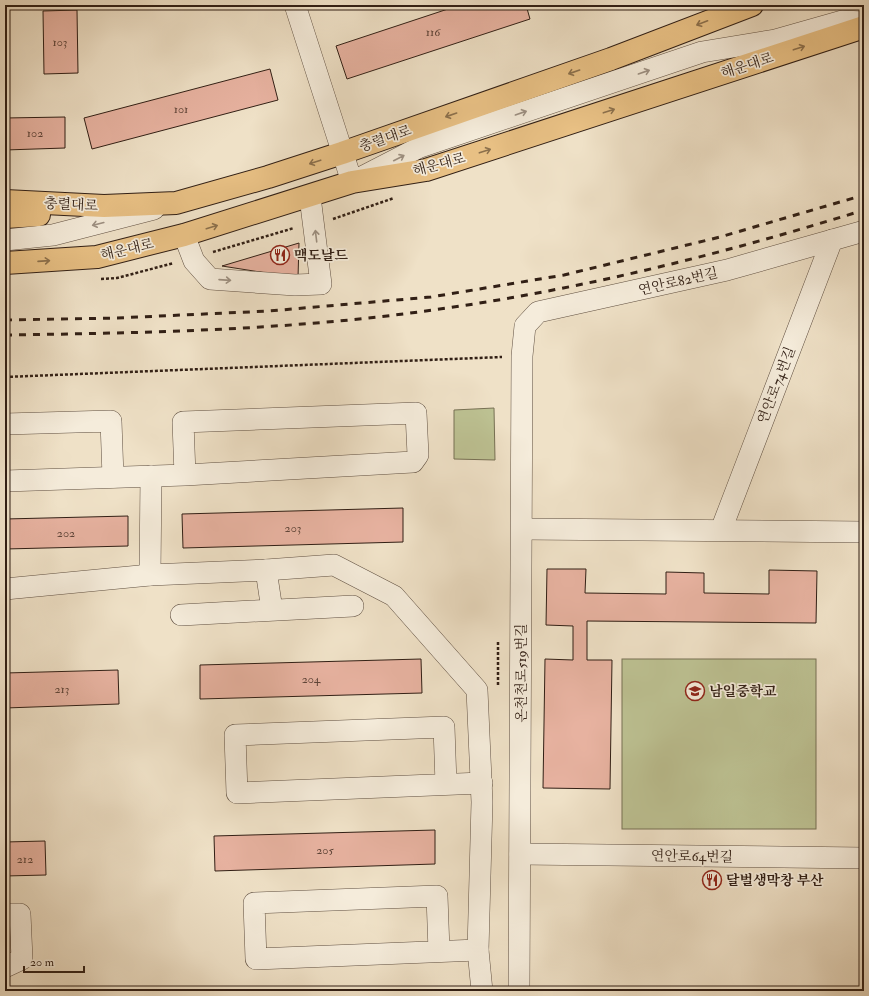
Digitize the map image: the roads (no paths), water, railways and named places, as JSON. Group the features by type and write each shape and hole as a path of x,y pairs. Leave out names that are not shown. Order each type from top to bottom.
{"main road":[{"name":"충렬대로","path":"5,201 104,206 176,203 268,177 342,153 611,59 752,5"},
{"name":"해운대로","path":"5,263 97,256 184,235 310,197 352,182 426,170 864,26"},
{"path":"5,217 64,214 104,206"}],"street":[{"path":"295,5 352,182 420,147 702,52 775,40 842,21 864,22"},
{"path":"611,59 730,38 864,6"},
{"path":"184,235 194,261 210,279 295,285 321,284 310,197"},
{"path":"5,240 53,235 176,203"},
{"name":"연안로82번길","path":"522,356 525,326 538,312 727,270 864,231"},
{"name":"연안로74번길","path":"721,530 832,240"},
{"name":"온천천로519번길","path":"519,991 522,356"},
{"path":"5,481 185,475 413,462 418,455 416,413 183,422 185,475"},
{"path":"5,424 111,420 113,477"},
{"path":"150,575 151,476"},
{"path":"522,529 864,532"},
{"path":"5,588 150,575 266,570 334,565 394,596 478,690 482,783 478,950 482,991"},
{"path":"266,570 272,610 181,616 353,606"},
{"path":"446,784 444,727 235,735 237,793 482,783"},
{"name":"연안로64번길","path":"520,854 864,858"},
{"path":"439,952 437,896 254,904 256,959 439,952 478,950"},
{"path":"5,914 20,914 22,959 5,967"}],"railway":[{"path":"5,320 117,318 269,311 431,297 564,275 720,237 864,195"},
{"path":"5,335 112,333 273,326 380,317 488,302 596,281 704,256 864,210"}],"place":[{"name":"맥도날드","path":"280,255"},
{"name":"남일중학교","path":"695,691"},
{"name":"달벌생막창 부산","path":"712,880"}]}
